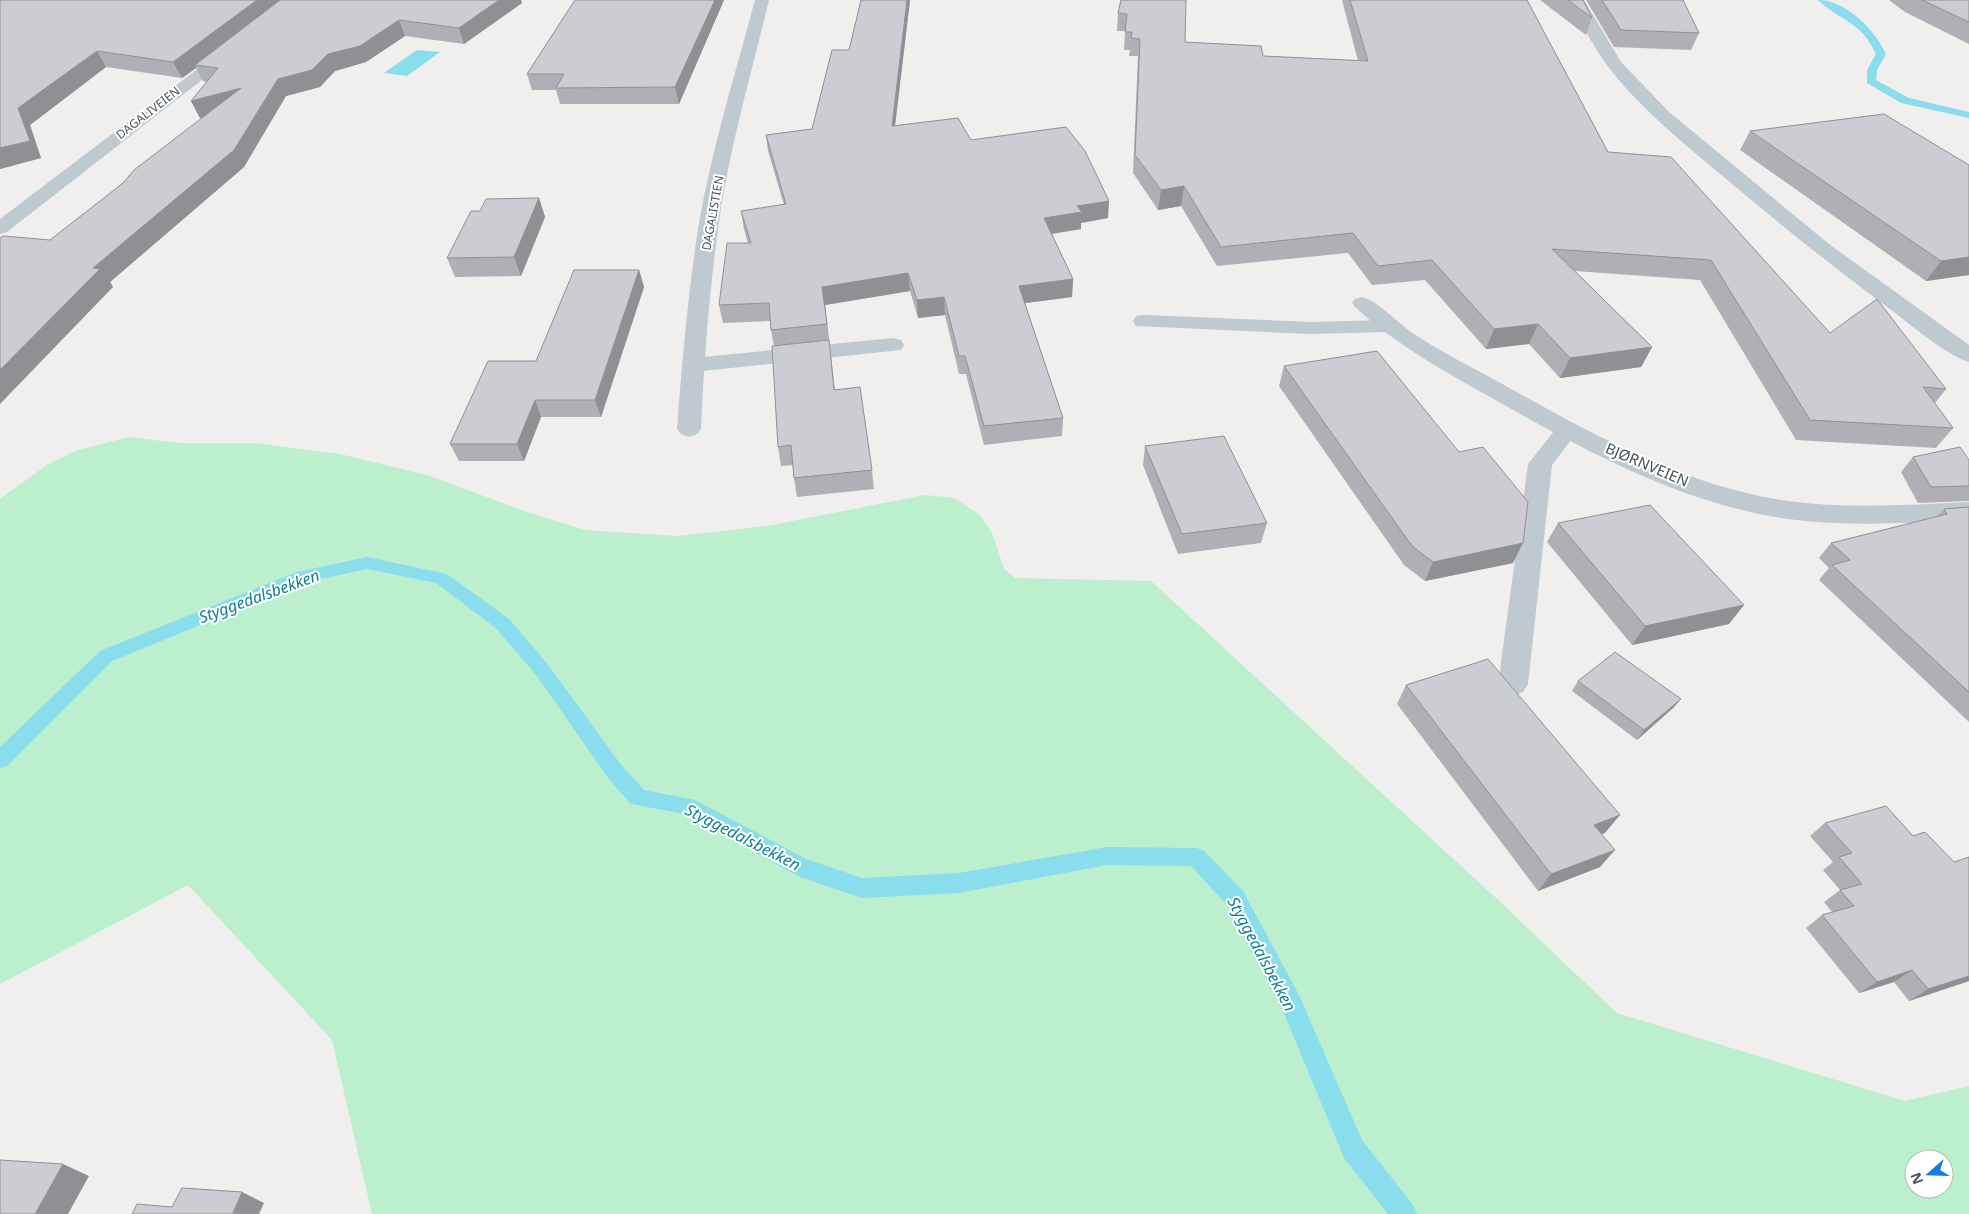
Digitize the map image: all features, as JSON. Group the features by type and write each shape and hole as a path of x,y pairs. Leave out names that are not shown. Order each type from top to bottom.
{"street":[{"name":"DAGALISTIEN","path":"689,429 693,365 708,228 729,128 762,0"},
{"path":"1577,0 1595,36 1622,74 1679,130 1774,210 1874,288 1969,355"},
{"name":"DAGALIVEIEN","path":"0,228 243,40"},
{"name":"BJØRNVEIEN","path":"1362,303 1386,326 1566,431 1678,480 1762,505 1814,512 1864,514 1969,510"},
{"path":"1144,321 1311,328 1386,326"},
{"path":"693,365 893,345"},
{"path":"1513,684 1540,464 1566,431"}],"green space":[{"path":"128,437 179,443 255,443 340,454 427,475 524,511 585,530 679,536 767,526 925,495 954,498 980,515 993,535 1004,569 1015,578 1151,581 1497,899 1617,1013 1905,1101 1969,1086 1969,1214 372,1214 332,1040 188,885 0,984 0,499 47,465 75,451"}],"water":[{"path":"417,50 440,52 407,76 384,73"}],"building":[{"path":"0,0 257,0 173,62 97,51 18,108 30,141 0,148"},
{"path":"280,0 499,0 459,28 399,20 360,46 328,54 312,70 278,79 234,150 93,268 100,269 0,370 0,238 3,236 50,240 123,183 134,170 241,88 191,101 218,68 195,65"},
{"path":"575,0 715,0 675,87 556,88 564,74 527,74"},
{"path":"861,0 907,0 892,126 958,118 971,140 1066,127 1085,151 1109,201 1077,206 1082,212 1044,218 1073,279 1019,286 1063,418 984,426 965,356 959,356 944,297 917,300 908,273 822,287 827,324 771,330 769,303 719,305 727,243 751,243 741,211 786,204 766,135 812,129 832,50 849,50"},
{"path":"1121,0 1186,0 1185,42 1261,46 1263,56 1368,61 1350,0 1527,0 1608,152 1671,157 1830,333 1877,299 1946,389 1923,387 1953,428 1810,420 1711,260 1552,249 1652,347 1570,358 1538,324 1494,329 1432,260 1378,266 1353,233 1221,247 1184,186 1161,190 1135,155 1140,39 1131,38 1132,32 1125,32 1127,14 1118,13"},
{"path":"1568,0 1583,0 1592,18"},
{"path":"1602,0 1683,0 1699,33 1621,30"},
{"path":"1922,0 1969,0 1969,22"},
{"path":"1884,114 1969,165 1969,257 1941,261 1750,131"},
{"path":"539,198 514,257 447,258 471,211 480,211 486,199"},
{"path":"574,270 639,270 595,400 535,400 517,444 450,444 488,361 536,361"},
{"path":"829,340 834,390 860,387 872,470 794,478 791,445 778,447 772,346"},
{"path":"1377,351 1459,452 1483,447 1528,502 1523,543 1433,562 1412,546 1284,366"},
{"path":"1224,436 1267,523 1182,534 1145,446"},
{"path":"1960,447 1969,460 1969,486 1931,487 1913,457"},
{"path":"1650,505 1744,605 1645,626 1558,523"},
{"path":"1969,507 1969,692 1832,565 1850,560 1831,543 1947,514 1944,509"},
{"path":"1615,652 1681,699 1644,730 1578,681"},
{"path":"1488,659 1620,815 1594,825 1615,850 1551,874 1406,685"},
{"path":"1886,806 1913,836 1925,832 1954,862 1969,857 1969,976 1928,989 1912,970 1877,982 1822,915 1854,906 1840,890 1862,884 1839,857 1852,853 1825,823"},
{"path":"0,1160 63,1164 35,1214 0,1214"},
{"path":"182,1188 242,1192 233,1213 256,1214 132,1214 137,1204 172,1207"}],"waterway":[{"path":"1823,0 1857,22 1877,45 1881,54 1872,70 1871,81 1893,96 1905,101 1969,115"},
{"name":"Styggedalsbekken","path":"0,760 106,656 303,576 367,563 441,578 503,624 543,671 615,772 638,798 688,806 800,867 862,888 959,883 1107,856 1196,857 1235,898 1291,1003 1353,1149 1404,1214"}]}
